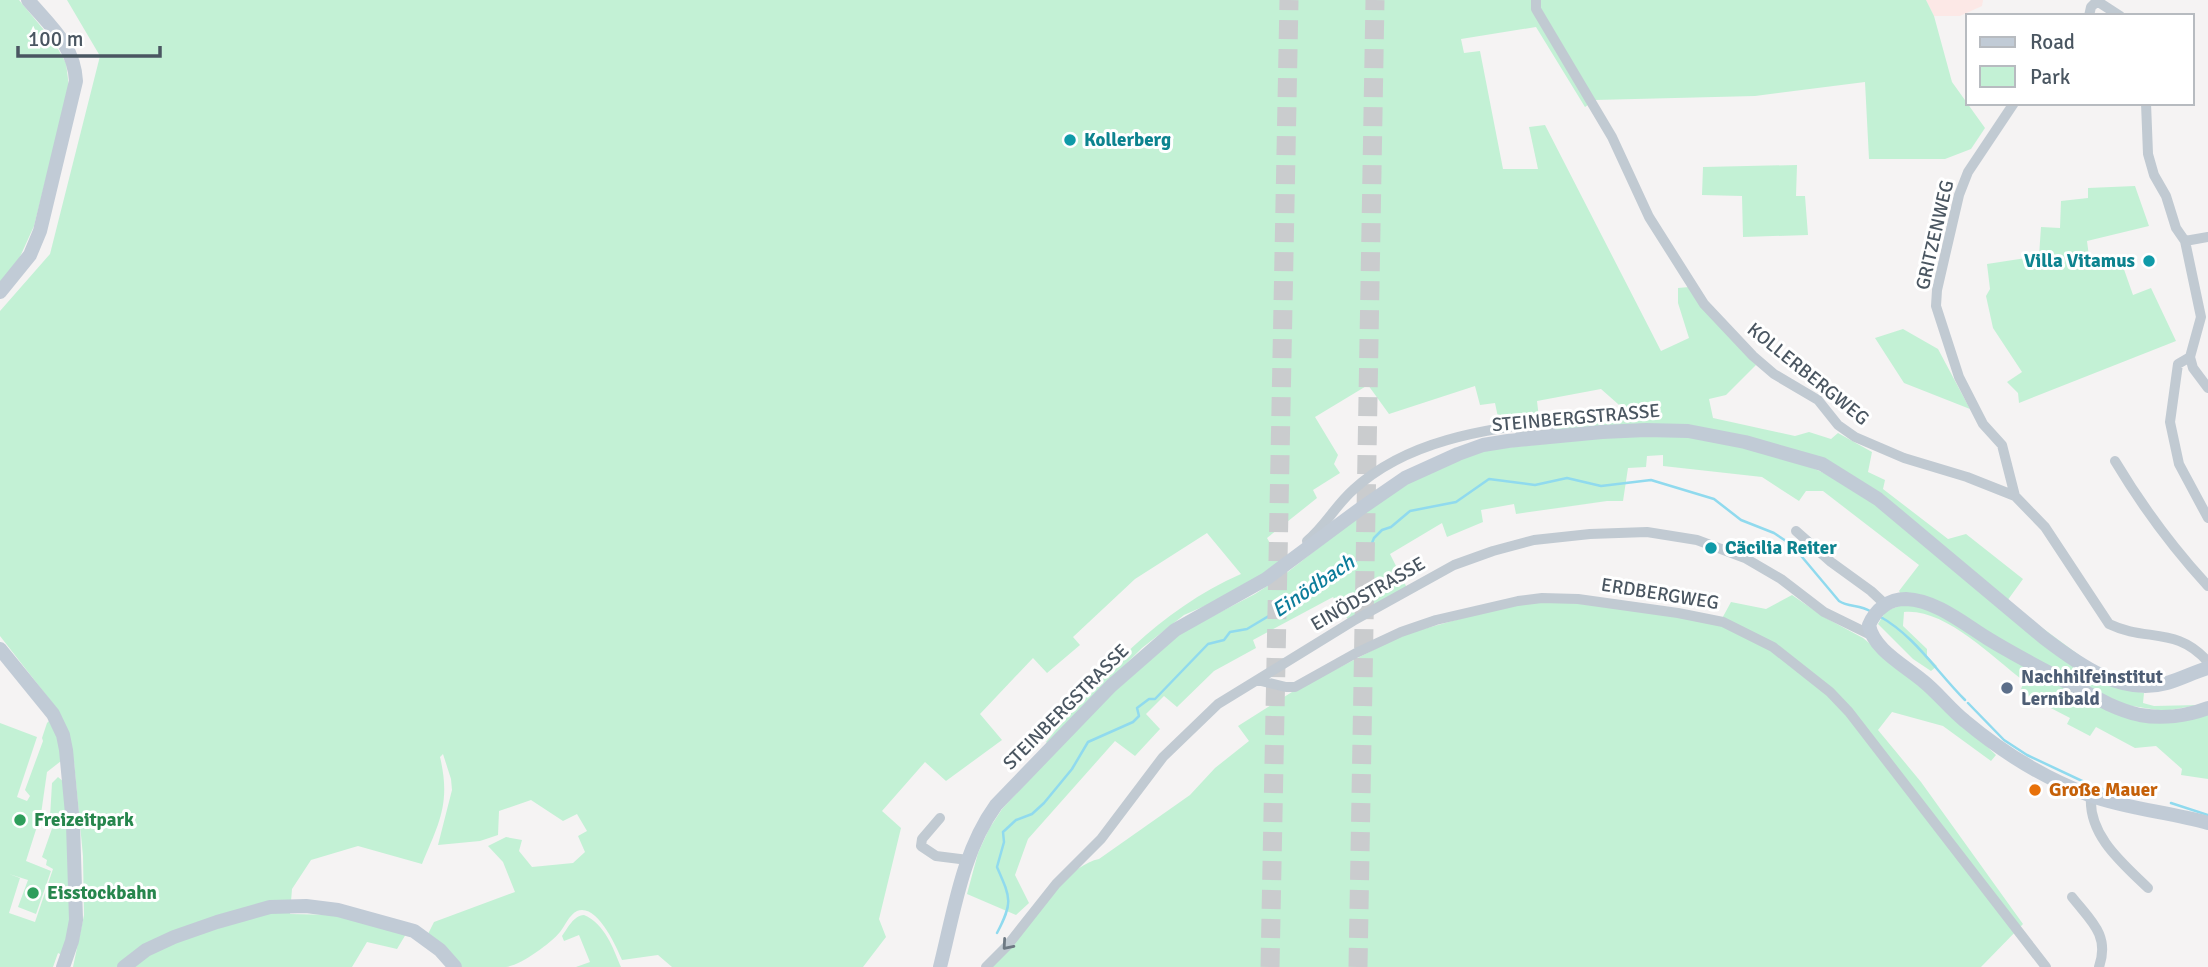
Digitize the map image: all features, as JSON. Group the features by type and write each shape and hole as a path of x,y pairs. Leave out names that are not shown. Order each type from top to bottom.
{"main road":[{"path":"0,292 30,255 40,231 76,81 75,64 68,47 28,0"},
{"name":"STEINBERGSTRASSE","path":"940,967 977,834 996,805 1111,686 1175,630 1266,579 1405,478 1441,460 1483,445 1521,439 1624,431 1688,431 1745,442 1822,464 1878,499 2044,638 2067,656 2094,671 2114,681 2134,686 2149,686 2165,684 2208,668"},
{"path":"2208,708 2168,717 2140,715 2094,697 1927,604 1908,599 1882,607 1870,630 1879,645 1927,684 1966,722 2024,764 2091,796 2208,823"},
{"path":"0,649 53,714 63,735 66,750 73,824 76,920 63,967"},
{"path":"124,967 146,950 217,922 270,907 306,906 338,910 414,931 431,943 448,965"}],"street":[{"name":"KOLLERBERGWEG","path":"1536,0 1536,9 1612,137 1649,218 1704,304 1753,356 1774,374 1818,400 1838,425 1855,437 1904,458 1967,477 2015,496 2045,527 2109,624 2120,629 2184,641 2208,662"},
{"path":"2097,1 2117,14"},
{"name":"GRITZENWEG","path":"2013,105 1968,172 1959,195 1937,290 1936,306 1959,377 1983,425 2002,445 2015,496"},
{"path":"2146,105 2148,154 2176,228 2185,241 2201,317 2190,357 2193,368 2208,388"},
{"path":"2185,241 2208,237"},
{"path":"2190,357 2178,364 2170,422 2179,464 2208,518"},
{"path":"1306,551 1304,544 1332,517 1351,491 1402,457 1462,435 1552,422 1553,425 1520,435 1521,439"},
{"path":"2115,461 2143,508 2183,560 2208,586"},
{"path":"1796,531 1831,562 1871,591 1882,607"},
{"name":"EINÖDSTRASSE","path":"986,967 1007,946 1041,901 1101,839 1163,757 1218,704 1353,621 1454,565 1534,540 1590,534 1654,533 1678,536 1716,546 1745,558 1781,579 1824,612 1870,630"},
{"name":"ERDBERGWEG","path":"1257,680 1295,687 1356,653 1402,632 1436,620 1542,598 1578,599 1678,612 1723,622 1773,647 1830,692 1849,712 2046,967"},
{"path":"2091,796 2091,813 2099,833 2114,855 2148,888"},
{"path":"940,818 922,839 922,846 936,856 968,860"},
{"path":"2072,897 2102,939 2104,948 2099,967"}],"shaded area":[{"path":"1926,0 1983,0 1982,6 1960,16 1934,16"}],"green space":[{"path":"0,0 19,0 54,42 66,63 69,87 34,226 19,259 0,282"},
{"path":"67,0 1926,0 1934,16 1952,82 1985,128 1971,149 1945,159 1869,159 1865,82 1755,96 1595,100 1585,107 1536,27 1461,39 1464,53 1480,51 1503,169 1538,169 1529,127 1545,125 1661,351 1689,338 1678,303 1678,288 1689,287 1756,365 1726,395 1709,399 1713,418 1795,436 1809,432 1831,439 1838,433 1872,452 1868,472 1885,480 1883,489 1948,539 1966,534 2023,579 2007,601 1877,493 1718,431 1538,433 1573,424 1635,419 1601,389 1537,401 1539,418 1499,422 1495,403 1480,405 1475,386 1389,414 1368,385 1315,417 1338,455 1334,464 1340,473 1313,490 1317,498 1267,538 1284,561 1223,598 1184,615 1142,648 1047,743 1111,668 1158,625 1211,589 1241,574 1207,533 1135,579 1073,637 1080,645 1047,673 1033,658 980,714 1002,740 946,781 925,762 882,811 901,828 879,919 886,937 863,967 672,967 658,955 622,960 605,927 592,913 584,910 574,913 555,937 519,962 506,967 462,967 445,949 427,936 434,922 515,892 503,862 488,846 506,837 522,840 519,851 532,867 573,863 585,852 578,836 587,831 577,814 563,821 531,800 499,811 498,835 480,841 438,845 452,790 443,754 440,757 444,800 434,836 422,864 358,846 311,860 292,889 290,914 336,915 406,934 397,949 367,942 352,967 73,967 84,915 83,856 74,762 57,709 0,636 0,311 50,254 100,56"},
{"path":"1797,165 1796,196 1805,196 1808,235 1743,237 1742,196 1702,195 1703,167"},
{"path":"2135,186 2149,226 2087,241 2090,264 2120,258 2133,295 2151,288 2176,341 2019,403 2018,393 2007,382 2022,372 1993,328 1986,296 1990,289 1987,264 2039,256 2041,227 2060,228 2061,201 2088,198 2088,188"},
{"path":"1903,329 1938,349 1970,409 1904,383 1875,338"},
{"path":"1682,436 1747,448 1789,460 1850,486 2125,689 2144,693 2143,703 2154,706 2199,705 2164,711 2126,705 2088,689 1901,594 1899,591 1919,565 1823,491 1806,491 1799,501 1762,477 1663,466 1663,455 1647,456 1646,467 1628,468 1623,501 1516,514 1514,504 1481,510 1483,522 1447,537 1442,523 1390,554 1407,588 1349,621 1333,597 1253,640 1256,648 1214,671 1177,707 1164,696 1146,714 1160,729 1135,756 1115,741 1028,839 1015,875 1029,903 1016,915 967,894 978,853 1002,809 1097,707 1182,632 1280,578 1402,486 1467,455 1495,449 1613,437"},
{"path":"1792,595 1824,617 1863,638 1925,688 1996,755 1991,761 1943,726 1892,712 1878,730 1921,782 2023,924 1981,967 992,967 1041,904 1070,875 1085,864 1099,859 1190,795 1215,768 1249,741 1238,726 1292,692 1402,635 1506,606 1547,601 1627,608 1719,624 1731,602 1766,609"},
{"path":"1902,605 1933,611 2114,710 2208,714 2208,779 2181,775 2182,769 2156,746 2135,748 2096,727 2090,736 2067,724 2070,718 2020,692 2024,681 1967,636 1936,618 1904,612 1903,626 1927,649 1927,656 1937,666 1931,671 1913,659 1878,624 1886,611"},
{"path":"49,721 59,740 61,761 47,772 41,814 26,861 51,871 36,914 18,907 28,880 9,874 20,878 9,913 35,922 53,869 46,865 47,860 42,857 55,820 50,818 52,783 58,777 65,783 72,919 62,955 58,953 53,967 0,967 0,723 37,737 17,797 27,801 30,796 25,790"},
{"path":"584,915 603,930 621,967 576,967 590,962 579,935 564,941 562,936 574,920"}],"waterway":[{"name":"Einödbach","path":"997,933 1008,907 1005,886 997,867 1004,842 1003,832 1016,820 1032,814 1044,803 1072,769 1088,742 1133,722 1139,716 1137,708 1149,699 1155,699 1208,644 1224,640 1230,632 1247,629 1286,602 1300,596 1322,575 1351,565 1370,548 1374,538 1382,530 1391,527 1410,511 1456,502 1489,479 1535,485 1567,478 1601,486 1651,480 1714,499 1741,520 1774,533 1792,545 1839,601 1870,611"},
{"name":"Einödbach","path":"1879,616 1904,633 1965,700"},
{"name":"Einödbach","path":"1968,703 2004,740 2027,755 2097,788 2142,797"},
{"name":"Einödbach","path":"2171,803 2208,815"}],"tunnel":[{"path":"1270,967 1289,0"},
{"path":"1358,967 1375,0"}],"place":[{"name":"Kollerberg","path":"1070,140"},
{"name":"Villa Vitamus","path":"2149,261"},
{"name":"Cäcilia Reiter","path":"1711,548"},
{"name":"Nachhilfeinstitut Lernibald","path":"2007,688"},
{"name":"Große Mauer","path":"2035,790"},
{"name":"Freizeitpark","path":"20,820"},
{"name":"Eisstockbahn","path":"33,893"}]}
